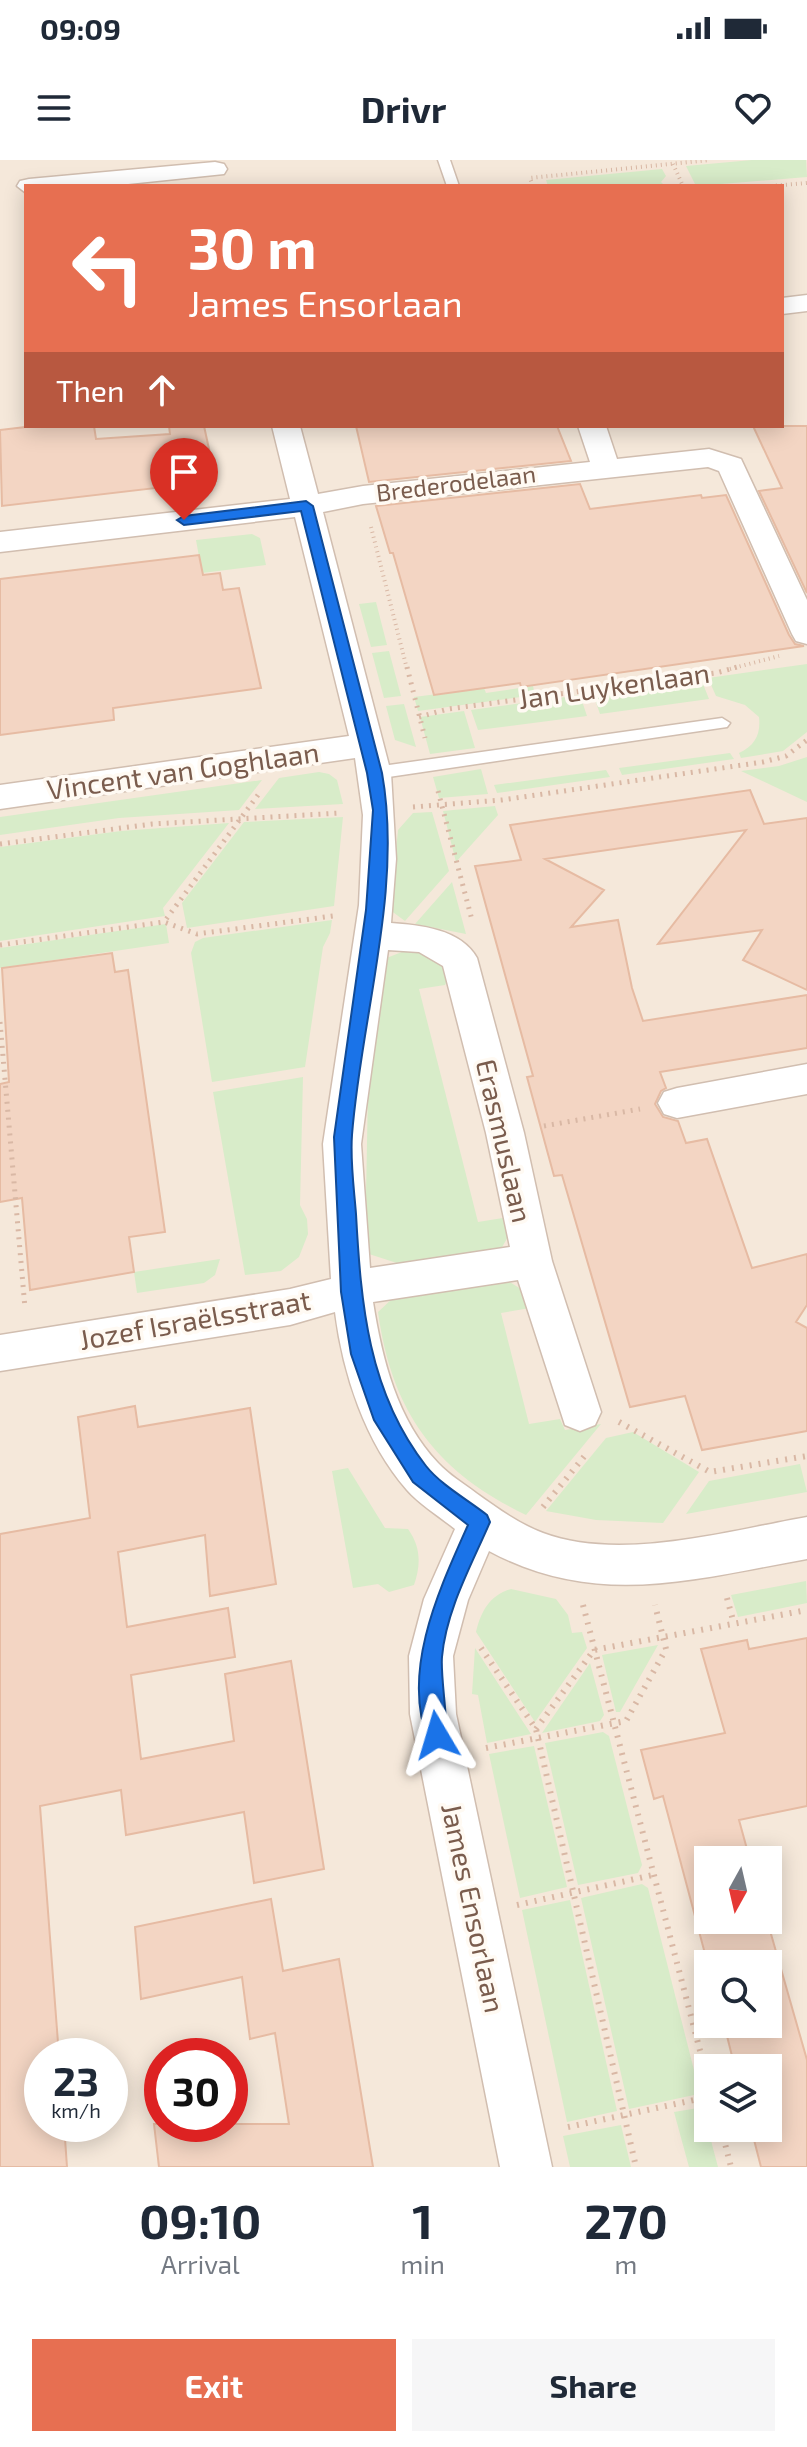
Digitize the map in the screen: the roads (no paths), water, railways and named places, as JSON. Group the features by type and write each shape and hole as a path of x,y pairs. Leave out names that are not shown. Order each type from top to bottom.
{"street":[{"path":"55,184 216,172"},
{"path":"0,189 24,186"},
{"path":"784,306 807,303"},
{"path":"286,428 381,810 372,923 343,1137 350,1292 361,1354 381,1414 420,1475 497,1532 540,1554 573,1562 682,1560 807,1538"},
{"path":"593,428 606,467"},
{"name":"Brederodelaan","path":"0,542 306,506 363,495 709,458 731,465 799,643"},
{"name":"Vincent van Goghlaan","path":"0,797 283,757 370,759"},
{"name":"Erasmuslaan","path":"372,923 425,939 459,958 505,1133 532,1261 598,1416"},
{"path":"677,1103 807,1079"},
{"name":"Jozef Israëlsstraat","path":"14,1350 290,1307 376,1284 532,1261"},
{"name":"James Ensorlaan","path":"497,1532 446,1599 431,1656 433,1714 523,2152"}],"lane":[{"path":"444,160 452,184"},
{"name":"Jan Luykenlaan","path":"370,759 432,764 722,723"}]}
